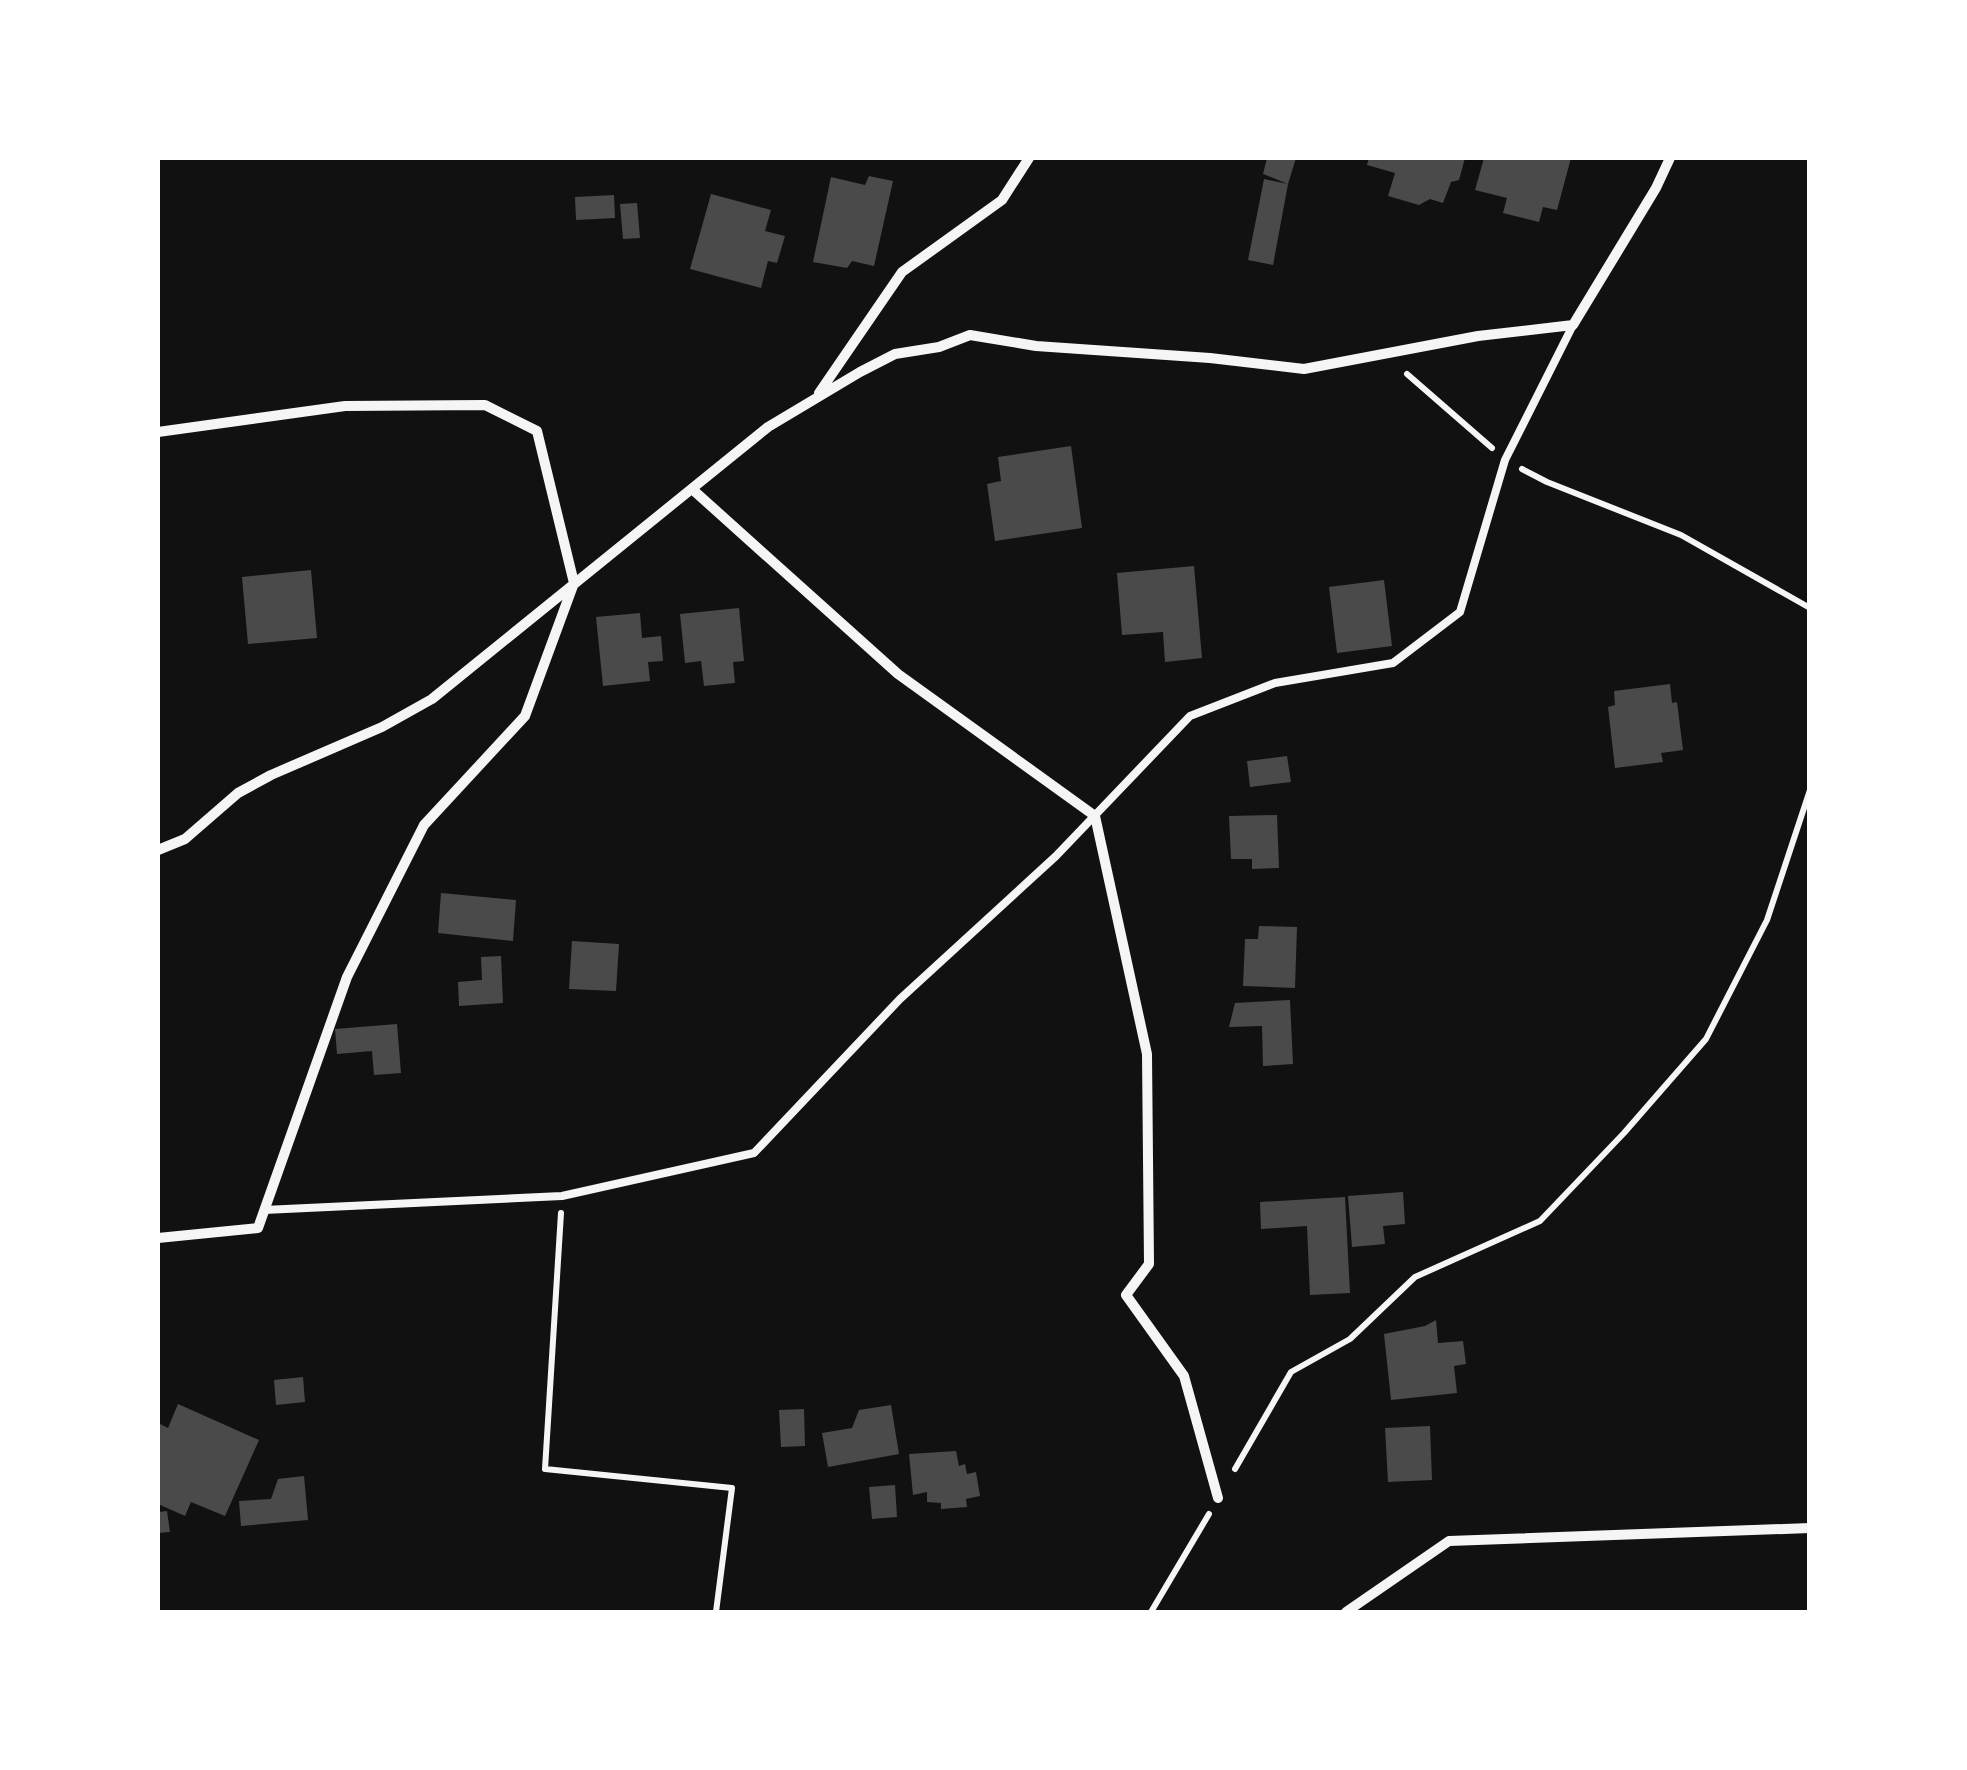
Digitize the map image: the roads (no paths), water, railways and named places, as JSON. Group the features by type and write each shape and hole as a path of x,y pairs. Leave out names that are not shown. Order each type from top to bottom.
{"street":[{"path":"816,398 902,272 1002,200 1029,158"},
{"path":"158,850 185,839 238,793 382,727 432,699 768,427 895,354 939,347 970,335 1036,346 1304,368 1478,336 1573,325 1670,158"},
{"path":"158,432 344,406 485,405 537,431 574,584 525,716 424,825 347,977 258,1228 158,1238"},
{"path":"692,489 898,674 1095,816 1148,1054 1149,1264 1126,1295 1184,1376 1218,1498"},
{"path":"1346,1612 1449,1542 1810,1528"}],"lane":[{"path":"264,1210 562,1196 754,1153 900,999 1056,856 1190,716 1274,683 1394,663 1460,612 1506,460 1573,325"}]}
